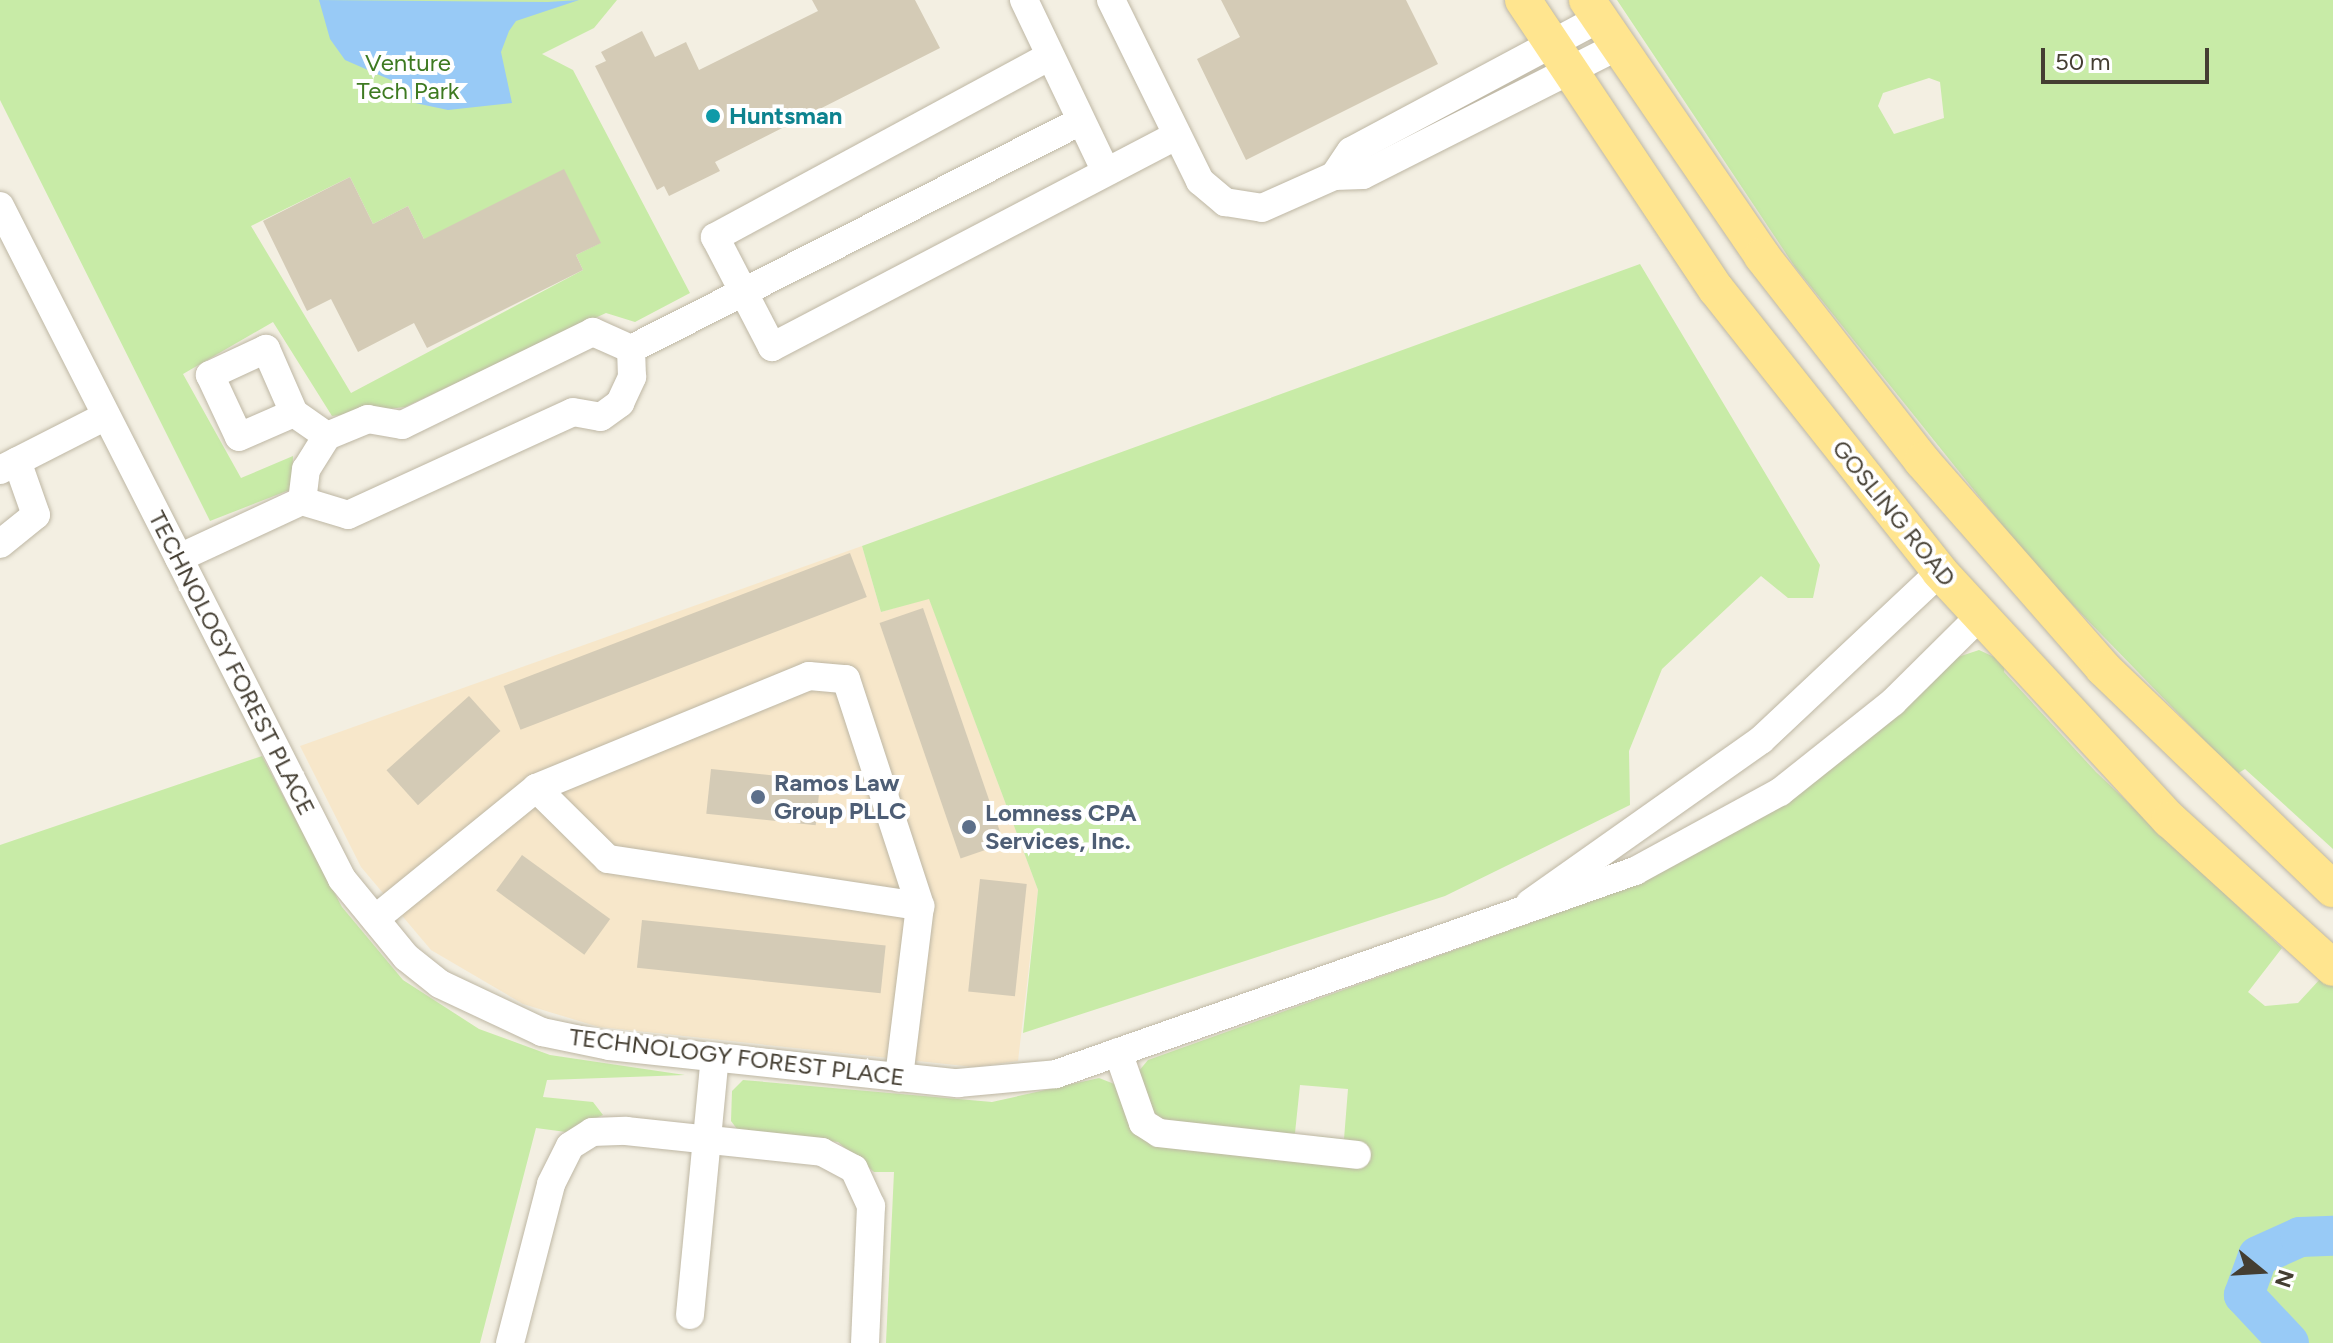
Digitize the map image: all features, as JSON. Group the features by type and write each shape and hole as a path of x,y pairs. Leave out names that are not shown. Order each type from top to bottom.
{"main road":[{"name":"GOSLING ROAD","path":"1523,0 1559,62 1716,289 1940,572 2170,820 2333,968"},
{"path":"1600,23 1762,256 2009,564 2103,668 2333,889"}],"street":[{"path":"1024,0 1104,168"},
{"path":"1111,0 1200,181 1225,202 1262,208 1334,176 1351,151 1559,62 1600,23"},
{"path":"1050,56 715,237 772,347 1104,168 1177,135"},
{"path":"631,349 742,289 1081,121"},
{"name":"TECHNOLOGY FOREST PLACE","path":"0,206 342,879 375,919 429,975 494,1013 609,1046 899,1078 1010,1082 1118,1052 1529,904 1578,895 1635,871 1780,792 1893,702 1981,615"},
{"path":"302,501 306,469 327,436 368,419 402,425 593,332 631,349"},
{"path":"179,558 302,501 348,515 573,412 601,417 620,403 632,377 631,349"},
{"path":"294,413 327,436"},
{"path":"0,544 36,515 9,466 106,416"},
{"name":"TECHNOLOGY FOREST PLACE","path":"1529,904 1761,740 1940,572"},
{"path":"375,919 536,788 809,676 846,679 920,906 899,1078"},
{"path":"536,788 608,859 920,906"},
{"path":"1118,1052 1143,1123 1159,1133 1357,1155"},
{"path":"690,1315 715,1057"},
{"path":"510,1343 551,1184 570,1146 592,1132 707,1139 822,1152 854,1169 871,1206 865,1343"}],"shaded area":[{"path":"862,546 881,612 929,598 1038,890 1018,1061 974,1067 599,1027 523,1004 431,950 361,867 300,746"}],"green space":[{"name":"Venture Tech Park","path":"0,0 617,0 594,28 542,54 573,70 690,293 635,322 606,313 405,407 332,416 273,322 183,374 241,478 293,456 292,489 210,521 0,100","holes":["350,177 373,224 408,206 424,239 600,243 576,255 583,270 351,393 251,226"]},
{"path":"1617,0 2333,0 2333,849 2245,769 2237,774 2034,565 1795,267","holes":["1929,78 1940,82 1944,118 1894,134 1878,106 1883,93"]},
{"path":"1640,264 1820,565 1813,598 1788,598 1761,576 1662,669 1629,751 1630,805 1445,896 1023,1033 1038,890 929,599 881,612 862,546"},
{"path":"1979,650 2005,662 2004,672 2096,772 2282,948 2248,992 2265,1006 2298,1003 2333,965 2333,1343 886,1343 894,1172 874,1172 838,1142 737,1129 731,1121 732,1091 743,1080 992,1102 1099,1078 1122,1087 1136,1124 1324,1143 1316,1136 1344,1139 1348,1089 1300,1085 1295,1133 1287,1139 1150,1117 1138,1072 1148,1060 1603,897 1955,658"},
{"path":"262,756 342,907 403,980 479,1029 550,1055 685,1075 547,1080 543,1097 593,1102 603,1115 566,1132 536,1128 480,1343 0,1343 0,845"}],"water":[{"path":"319,0 579,0 516,21 509,31 501,52 512,103 448,110 415,103 393,81 345,60 330,39"}],"building":[{"name":"Huntsman","path":"812,0 915,0 940,48 715,162 720,171 669,196 664,186 657,190 595,66 606,61 601,52 642,31 655,57 686,42 699,70 818,11"},
{"path":"1221,0 1406,0 1438,64 1246,160 1197,59 1240,37"},
{"path":"564,169 601,243 576,255 583,270 427,348 414,323 358,352 331,299 307,311 263,221 350,177 373,224 408,206 424,239"},
{"path":"850,553 867,597 520,730 504,686"},
{"path":"923,608 1004,843 961,858 880,623"},
{"path":"469,696 500,731 418,805 387,770"},
{"path":"711,769 820,780 816,825 706,814"},
{"path":"522,855 610,919 584,955 496,891"},
{"path":"980,879 1027,884 1015,996 968,991"},
{"path":"642,920 886,946 881,993 637,968"}],"waterway":[{"path":"2289,1343 2244,1295 2258,1256 2300,1237 2333,1236"}],"place":[{"name":"Huntsman","path":"713,116"},
{"name":"Ramos Law Group PLLC","path":"758,797"},
{"name":"Lomness CPA Services, Inc.","path":"969,827"}]}
